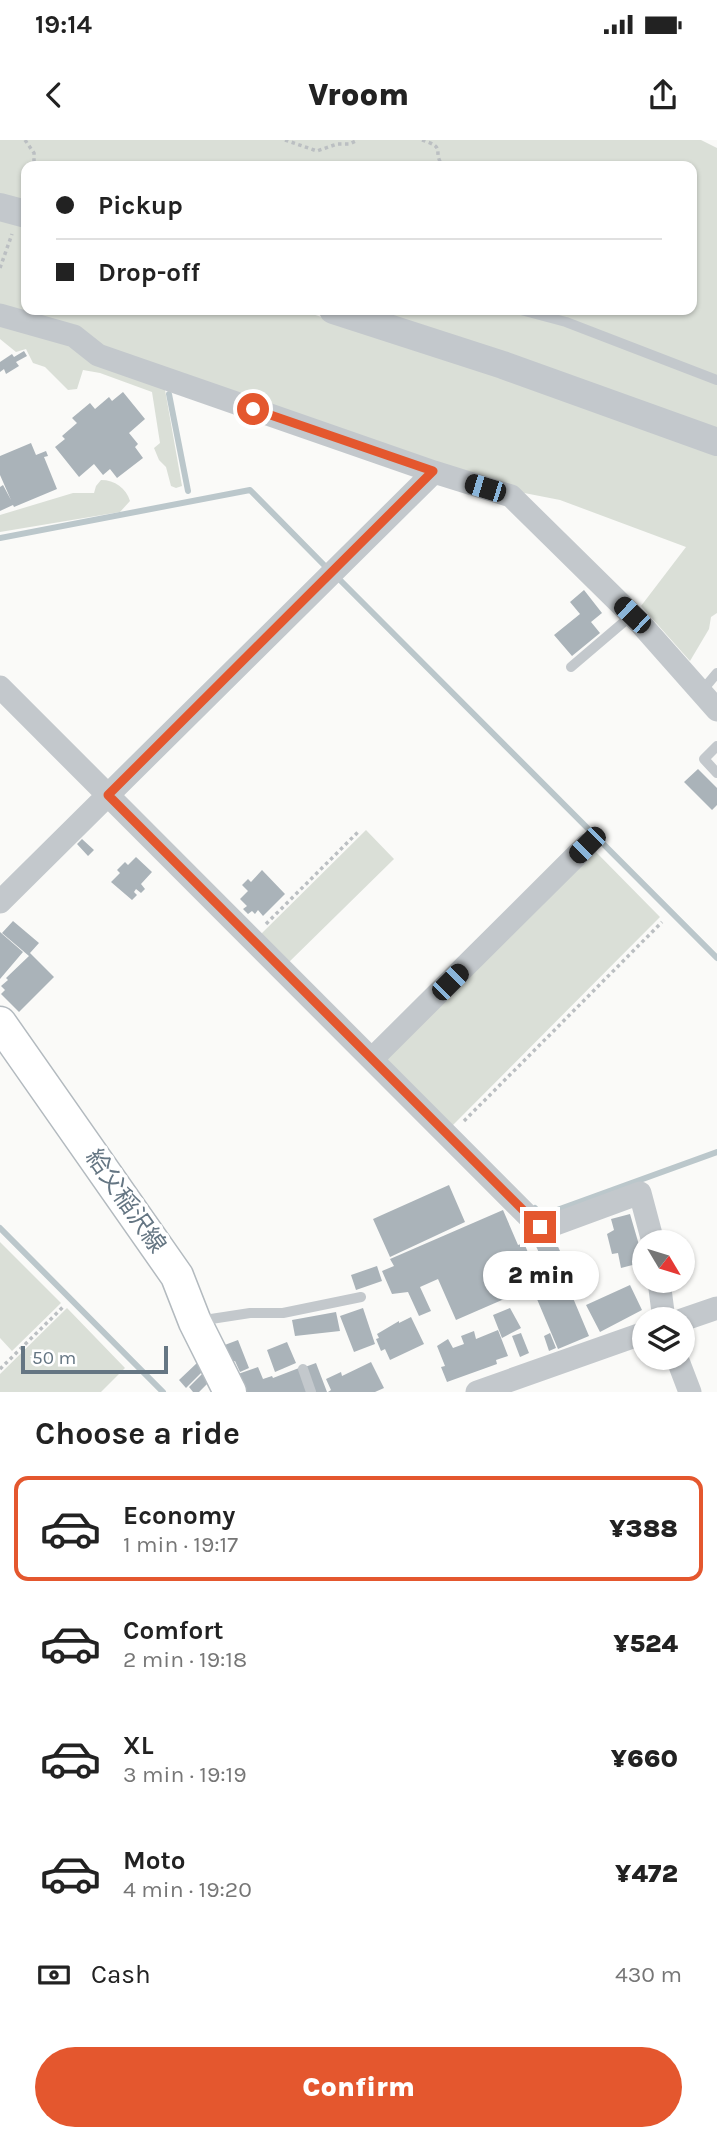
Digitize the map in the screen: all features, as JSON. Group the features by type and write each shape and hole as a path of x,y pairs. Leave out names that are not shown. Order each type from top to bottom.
{"main road":[{"name":"給父稲沢線","path":"0,1023 177,1276 195,1322 230,1392"}],"street":[{"path":"0,315 74,337 98,355 511,496 632,615 717,710"},
{"path":"348,315 503,365 717,442"},
{"path":"0,902 433,471"},
{"path":"0,687 540,1227 553,1225 640,1193 650,1230"},
{"path":"372,1059 587,845"},
{"path":"695,1316 717,1308"},
{"path":"477,1392 632,1337"},
{"path":"682,1370 690,1392"}],"lane":[{"path":"540,315 566,322 717,380"},
{"path":"571,667 632,615"},
{"path":"701,692 717,673"},
{"path":"717,746 704,759 717,773"},
{"path":"195,1322 250,1313 283,1313 361,1297"},
{"path":"303,1369 311,1392"}],"path":[{"path":"26,140 34,153 34,161"},
{"path":"285,140 317,150 358,140"},
{"path":"422,140 434,143 438,148 439,161"},
{"path":"0,268 15,211"},
{"path":"252,939 359,831"},
{"path":"449,1136 662,922"},
{"path":"0,1369 64,1306"}],"shaded area":[{"path":"0,140 701,140 717,148 717,433 378,315 697,315 697,161 21,161 21,201 0,195"},
{"path":"0,215 21,221 21,315 315,315 493,373 717,454 717,613 711,617 709,629 690,661 641,606 686,547 560,500 509,490 0,311"},
{"path":"0,325 73,346 164,384 182,486 171,486 166,467 159,460 154,448 160,443 152,392 100,373 83,370 77,389 68,390 45,367 33,363 26,349 16,352 0,339"},
{"path":"101,480 115,483 126,492 130,501 120,512 0,532 0,515 73,493 94,493"},
{"path":"366,830 394,859 286,965 260,935"},
{"path":"593,849 660,917 450,1128 384,1056"},
{"path":"0,1242 61,1303 12,1351 0,1338"},
{"path":"67,1308 125,1368 101,1392 0,1392 0,1374"}],"building":[{"path":"24,351 27,356 16,362 19,366 6,374 4,369 0,372 0,362 12,354 14,357"},
{"path":"123,392 145,419 129,433 138,444 135,447 143,458 117,478 110,469 103,475 94,464 79,477 55,447 65,439 62,436 77,423 72,418 90,403 95,409 109,397 112,401"},
{"path":"31,443 36,455 46,451 48,456 44,457 57,489 0,511 0,487 3,485 11,500 0,475 0,456"},
{"path":"584,590 602,613 591,622 600,633 572,656 554,635 580,614 570,602"},
{"path":"698,769 717,788 717,805 712,810 684,782"},
{"path":"82,839 94,850 88,856 77,844"},
{"path":"136,857 152,872 141,884 145,889 141,893 136,889 134,892 137,895 132,900 111,882 120,873 117,870 125,862 128,865"},
{"path":"262,870 285,894 263,916 258,910 255,914 252,911 248,914 243,909 247,906 240,899 248,891 242,885 248,879 251,882"},
{"path":"13,921 39,943 30,953 54,977 19,1012 1,994 5,990 1,986 8,980 6,978 29,956 2,933"},
{"path":"0,932 23,952 0,979"},
{"path":"449,1185 465,1222 390,1257 373,1219"},
{"path":"503,1210 518,1245 524,1243 541,1283 456,1320 438,1279 420,1287 431,1311 419,1316 408,1292 392,1294 382,1271 394,1266 390,1259"},
{"path":"630,1214 635,1230 632,1230 632,1265 621,1268 618,1253 612,1254 607,1234 614,1230 611,1219"},
{"path":"553,1236 567,1266 564,1267 565,1270 550,1277 535,1244"},
{"path":"581,1259 594,1288 581,1294 568,1265"},
{"path":"377,1266 382,1281 356,1290 351,1275"},
{"path":"565,1279 589,1336 558,1349 534,1292"},
{"path":"630,1285 641,1307 632,1307 632,1315 600,1332 586,1305"},
{"path":"363,1308 375,1344 354,1352 340,1316"},
{"path":"510,1308 521,1328 502,1338 493,1315"},
{"path":"336,1312 340,1331 295,1336 292,1320"},
{"path":"411,1317 424,1344 390,1360 385,1349 381,1351 376,1339 379,1338 377,1334"},
{"path":"498,1330 508,1356 496,1360 497,1364 447,1382 441,1367 445,1366 437,1346 448,1339 453,1348 464,1344 461,1336 474,1331 476,1339"},
{"path":"521,1333 529,1353 520,1357 512,1336"},
{"path":"550,1333 556,1348 549,1351 544,1336"},
{"path":"238,1340 249,1368 240,1372 235,1361 229,1363 222,1346"},
{"path":"287,1342 296,1363 275,1372 267,1350"},
{"path":"198,1362 205,1369 186,1388 179,1380"},
{"path":"371,1362 384,1388 375,1392 328,1392 331,1390 326,1379 341,1372 342,1376"},
{"path":"316,1363 327,1392 315,1392 305,1367"},
{"path":"258,1367 263,1379 299,1368 308,1392 245,1392 238,1374"},
{"path":"203,1373 210,1381 199,1392 193,1392 189,1387"}],"waterway":[{"path":"169,394 188,491"},
{"path":"0,538 250,490 324,565"},
{"path":"339,579 717,958"},
{"path":"535,1208 546,1214 717,1152"},
{"path":"0,1228 163,1392"}],"route":[{"path":"253,409 433,471 108,795 540,1227"}]}
